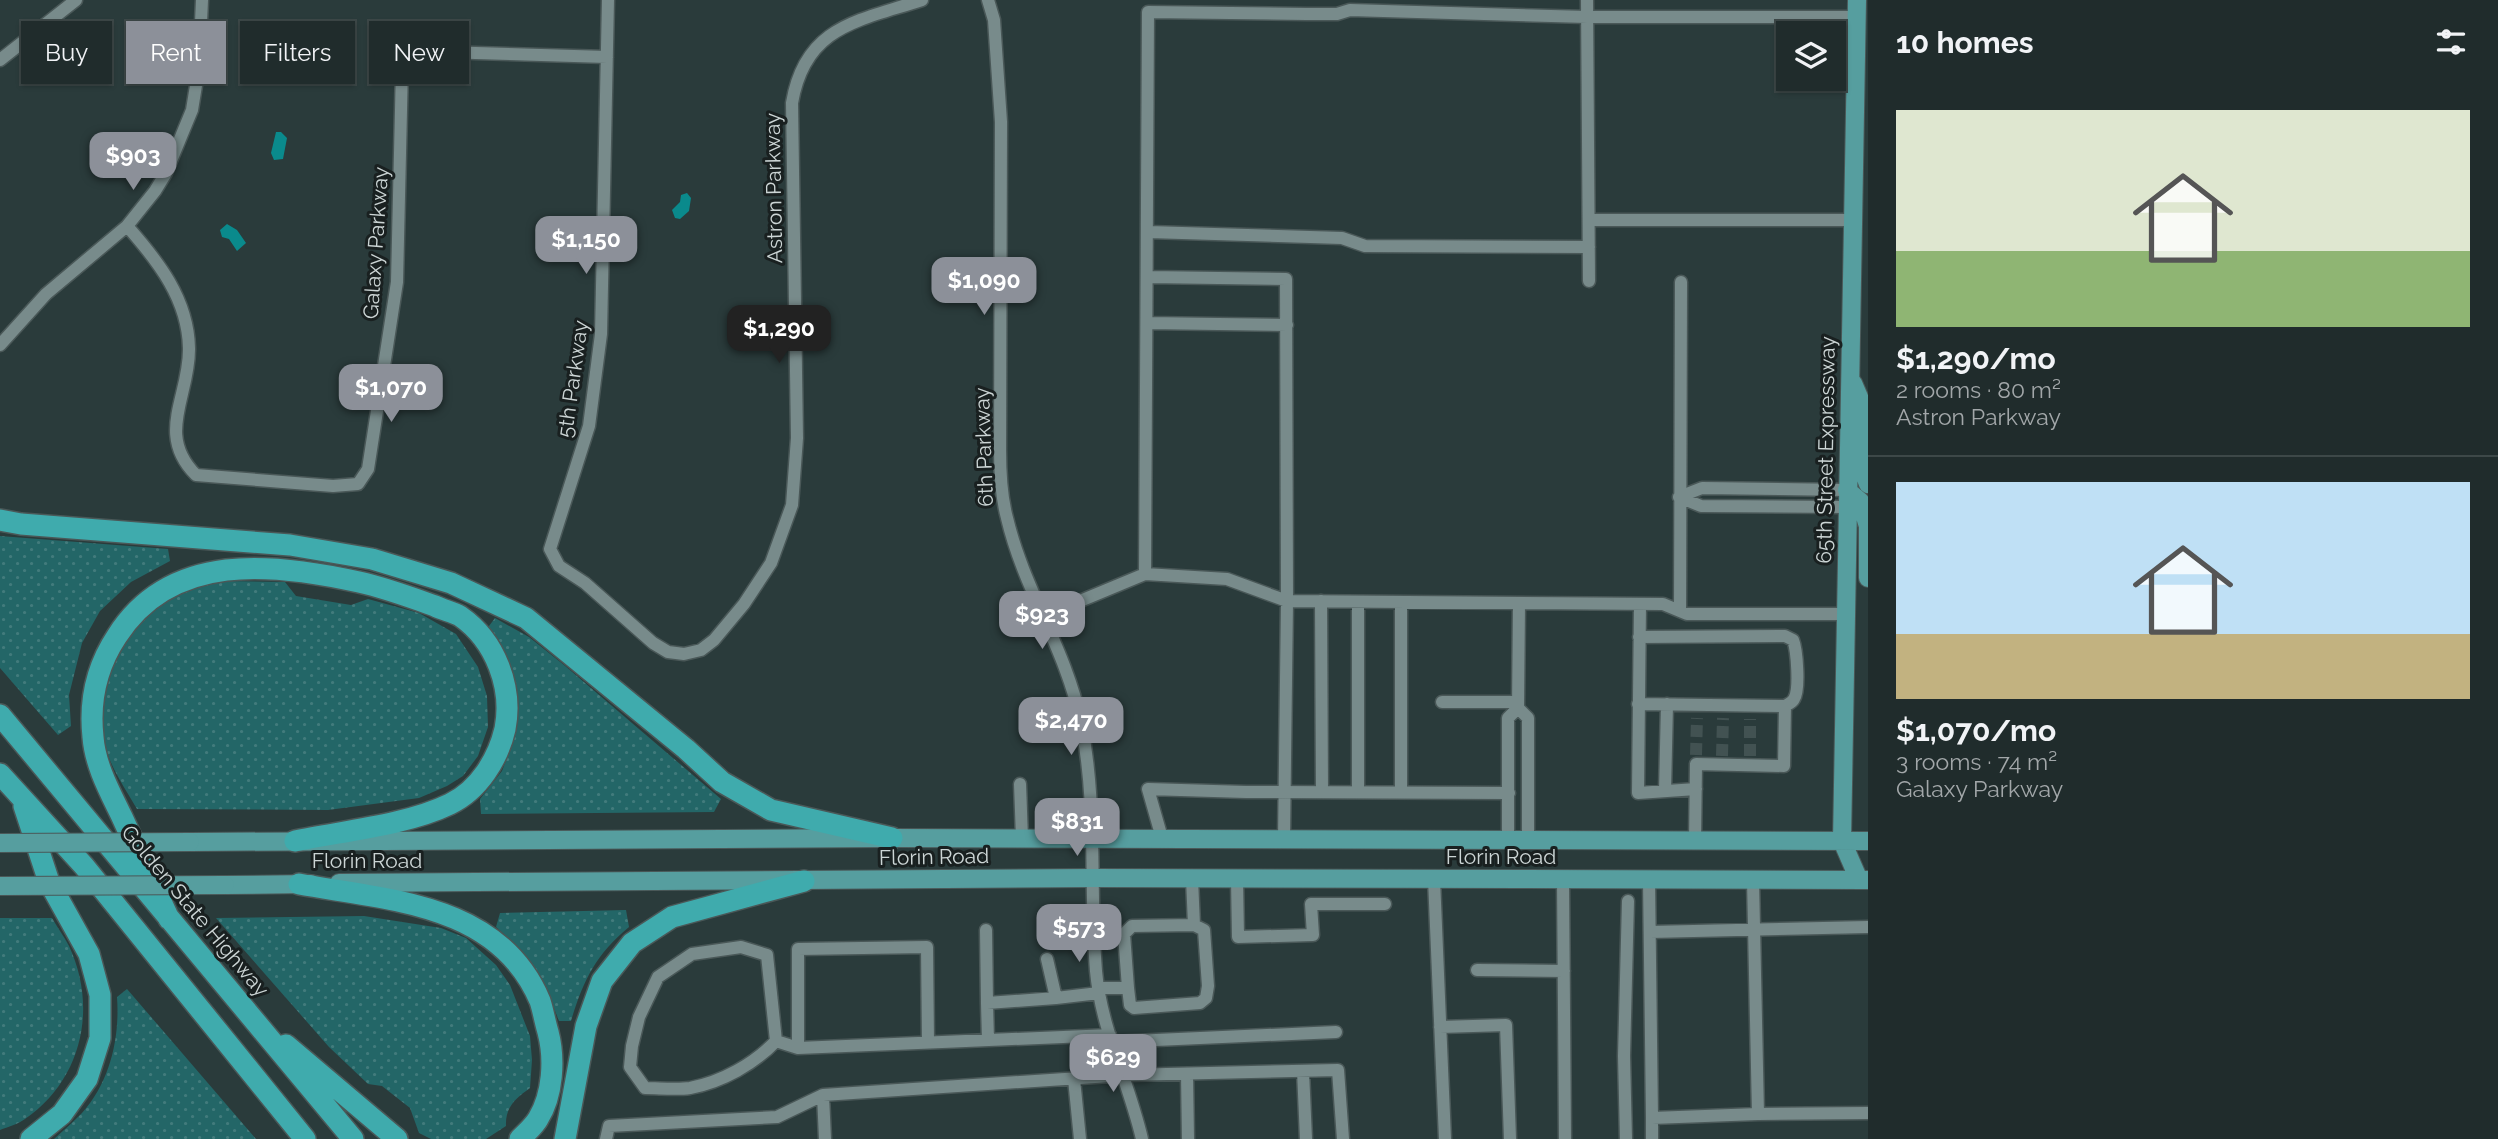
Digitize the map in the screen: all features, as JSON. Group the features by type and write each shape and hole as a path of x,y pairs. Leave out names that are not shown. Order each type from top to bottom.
{"highway":[{"path":"0,520 21,524 290,544 372,559 451,583 526,618 686,749 722,782 771,810 892,838"},
{"path":"169,919 105,780 93,739 92,696 105,655 128,618 161,590 200,573 243,568 317,572 390,589 460,616 486,642 503,675 508,712 501,748 482,780 453,803 418,816 295,841"},
{"name":"Golden State Highway","path":"0,715 353,1139"},
{"path":"0,774 84,866 305,1139"},
{"path":"22,801 49,882 89,954 100,995 100,1038 87,1079 62,1114 30,1139"},
{"path":"565,1139 586,1026 602,981 632,943 672,917 804,881"},
{"path":"299,884 446,913 484,931 518,963 540,1001 551,1043 551,1086 538,1120 520,1139"},
{"path":"246,1012 397,1139"}],"main road":[{"name":"65th Street Expressway","path":"1857,8 1842,841 1865,876"},
{"path":"1854,163 1868,186"},
{"path":"1853,220 1868,242"},
{"path":"1850,376 1865,411 1865,476 1868,484"},
{"path":"1847,499 1860,501 1868,526 1868,578"},
{"name":"Florin Road","path":"0,843 892,838 1868,841"},
{"name":"Florin Road","path":"0,886 1094,878 1753,880 1865,876"}],"street":[{"path":"0,60 76,0"},
{"path":"0,345 46,294 127,226 166,173 192,110 199,67 202,0"},
{"name":"5th Parkway","path":"550,549 589,426 601,334 608,0"},
{"name":"Astron Parkway","path":"550,549 559,566 585,583 653,643 668,652 701,650 714,640 744,604 771,563 792,505 797,438 792,103 795,84 812,51 842,27 922,0"},
{"name":"6th Parkway","path":"989,0 994,20 1001,122 1000,473 1007,519 1031,588 1069,674 1081,720 1089,768 1094,838 1095,949 1099,990 1142,1139"},
{"path":"1587,0 1589,281"},
{"path":"1145,574 1144,474 1149,232 1148,12 1337,14 1350,10 1587,17 1857,8"},
{"name":"Galaxy Parkway","path":"127,226 157,260 167,276 186,329 189,348 186,374 174,421 185,464 196,475 333,486 358,484 368,468 397,282 404,82 402,67 419,54 440,52 607,57"},
{"path":"1589,220 1853,220"},
{"path":"1149,232 1342,238 1365,246 1589,247"},
{"path":"1148,277 1286,279 1287,601 1284,839"},
{"path":"1680,611 1681,282"},
{"path":"1147,323 1286,325"},
{"path":"1679,497 1702,488 1847,499"},
{"path":"1044,616 1145,574 1227,579 1287,601 1663,604 1687,614 1846,614"},
{"path":"1321,601 1322,792"},
{"path":"1358,601 1358,792"},
{"path":"1401,602 1401,792"},
{"path":"1508,840 1508,718 1518,705 1519,603"},
{"path":"1640,604 1638,793 1696,789"},
{"path":"1639,637 1785,636 1793,640 1796,648 1797,675 1796,695 1793,702 1784,706 1750,712 1723,712 1697,705 1639,704"},
{"path":"1442,702 1518,705"},
{"path":"1665,791 1667,704"},
{"path":"1518,705 1528,718 1528,840"},
{"path":"1697,705 1697,718"},
{"path":"1695,841 1696,760 1750,761 1784,766 1784,706"},
{"path":"1020,784 1022,838"},
{"path":"1162,838 1149,789 1509,793"},
{"path":"1192,878 1194,925"},
{"path":"1237,878 1238,937 1313,935 1311,879"},
{"path":"1434,879 1445,1139"},
{"path":"1563,880 1565,1139"},
{"path":"1649,880 1652,1139"},
{"path":"1753,880 1758,1114"},
{"path":"1626,1139 1628,901"},
{"path":"1311,904 1385,904"},
{"path":"1194,925 1204,930 1208,986 1206,998 1199,1003 1134,1008 1130,1005 1124,934 1132,926 1194,925"},
{"path":"1650,932 1868,927"},
{"path":"986,930 988,1040"},
{"path":"741,947 767,955 776,1041 760,1057 726,1076 690,1088 645,1088 630,1068 639,1017 658,977 692,954 741,947"},
{"path":"798,1048 799,949 927,947 928,1042"},
{"path":"1047,959 1056,998"},
{"path":"1477,970 1564,971"},
{"path":"987,1003 1056,998 1128,988"},
{"path":"1440,1027 1506,1025 1510,1139"},
{"path":"776,1041 798,1048 988,1040 1336,1032"},
{"path":"606,1139 609,1126 777,1117 823,1096 1125,1075 1338,1070 1343,1139"},
{"path":"1303,1071 1306,1139"},
{"path":"1187,1074 1188,1139"},
{"path":"1074,1079 1080,1139"},
{"path":"823,1096 825,1139"},
{"path":"1652,1118 1868,1114"}],"shaded area":[{"path":"276,132 281,132 287,138 283,159 274,160 271,153"},
{"path":"687,193 691,198 689,211 680,219 675,218 672,210 680,202 681,195"},
{"path":"227,224 237,230 246,243 237,251 229,239 222,237 220,230"},
{"path":"0,536 168,549 170,561 131,582 100,611 82,643 69,695 71,726 58,735 0,668"},
{"path":"223,581 285,582 296,596 351,605 368,599 419,613 456,634 478,667 487,696 488,727 478,756 463,776 419,798 328,810 137,809 113,768 104,741 103,702 114,664 135,629 162,603 184,592"},
{"path":"495,618 529,637 564,665 721,799 714,812 481,814 480,799 502,771 515,734 516,714 486,630"},
{"path":"626,910 629,927 608,947 592,969 580,993 571,1021 559,1021 534,970 496,927 500,913"},
{"path":"364,916 441,928 466,938 496,965 510,985 530,1036 530,1088 512,1104 507,1113 506,1126 486,1139 431,1139 419,1133 410,1108 382,1086 368,1084 329,1047 216,918"},
{"path":"0,918 52,918 69,946 78,970 83,1018 72,1063 60,1084 44,1103 25,1119 0,1130"},
{"path":"127,989 256,1139 54,1139 82,1113 100,1088 115,1044 117,997"}],"tunnel":[{"path":"1696,755 1697,718"},
{"path":"1722,756 1723,718"},
{"path":"1750,719 1750,756"}]}
